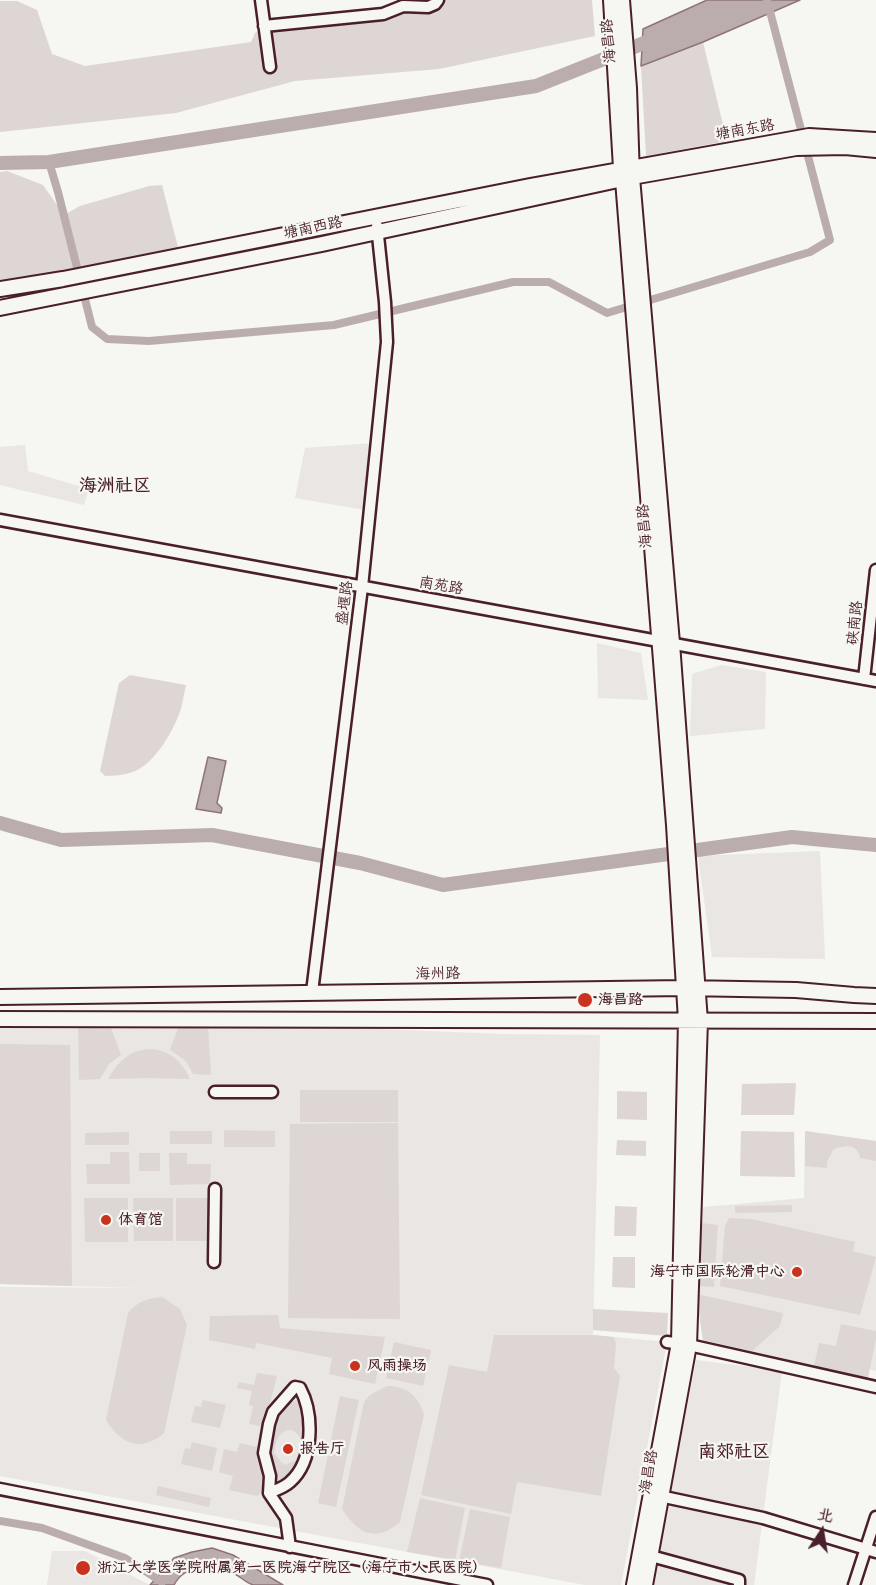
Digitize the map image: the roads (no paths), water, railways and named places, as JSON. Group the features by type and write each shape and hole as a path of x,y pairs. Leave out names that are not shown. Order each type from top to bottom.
{"main road":[{"name":"海昌路","path":"617,3 627,173 666,643 693,1021 678,1343 656,1495 651,1556 645,1585"},
{"name":"塘南东路","path":"627,173 791,144 809,136 876,140"},
{"name":"塘南东路","path":"791,144 876,150"},
{"name":"塘南西路","path":"0,289 63,279 375,216 627,173"},
{"name":"塘南西路","path":"0,308 378,231 533,197 627,173"},
{"name":"海州路","path":"0,997 691,988 796,990 876,996"},
{"path":"0,1019 876,1021"},
{"name":"海昌路","path":"634,1585 656,1495"}],"street":[{"path":"261,0 270,67"},
{"path":"264,26 383,14 403,6 428,7 438,0"},
{"name":"盛堰路","path":"312,992 362,587 387,342 385,302 375,216"},
{"name":"南苑路","path":"0,520 876,681"},
{"name":"硖南路","path":"864,679 876,570"},
{"path":"215,1092 272,1092"},
{"path":"214,1262 215,1190"},
{"path":"678,1343 876,1387"},
{"path":"269,1493 291,1481 304,1461 310,1425 305,1397 300,1388 295,1387 273,1412 268,1424 264,1453 270,1476 269,1493 286,1518 290,1547"},
{"path":"0,1489 487,1585"},
{"path":"656,1495 763,1518 871,1550"},
{"path":"854,1585 871,1550 876,1517"},
{"path":"651,1556 739,1580 739,1585"}],"waterway":[{"path":"49,162 92,327 107,339 149,341 334,325 513,282 549,282 607,313 810,252 830,240 767,0"},
{"path":"0,163 49,162 536,86 659,37"},
{"path":"0,823 61,840 212,835 360,863 443,885 792,837 876,845"},
{"path":"0,1521 42,1528 125,1558 162,1582"}],"place":[{"name":"海昌路","path":"585,1000"},
{"name":"体育馆","path":"106,1220"},
{"name":"海宁市国际轮滑中心","path":"797,1272"},
{"name":"风雨操场","path":"355,1366"},
{"name":"报告厅","path":"288,1449"},
{"name":"浙江大学医学院附属第一医院海宁院区（海宁市人民医院）","path":"83,1568"}],"district":[{"name":"海洲社区","path":"115,486"},
{"name":"南郊社区","path":"734,1452"}]}
